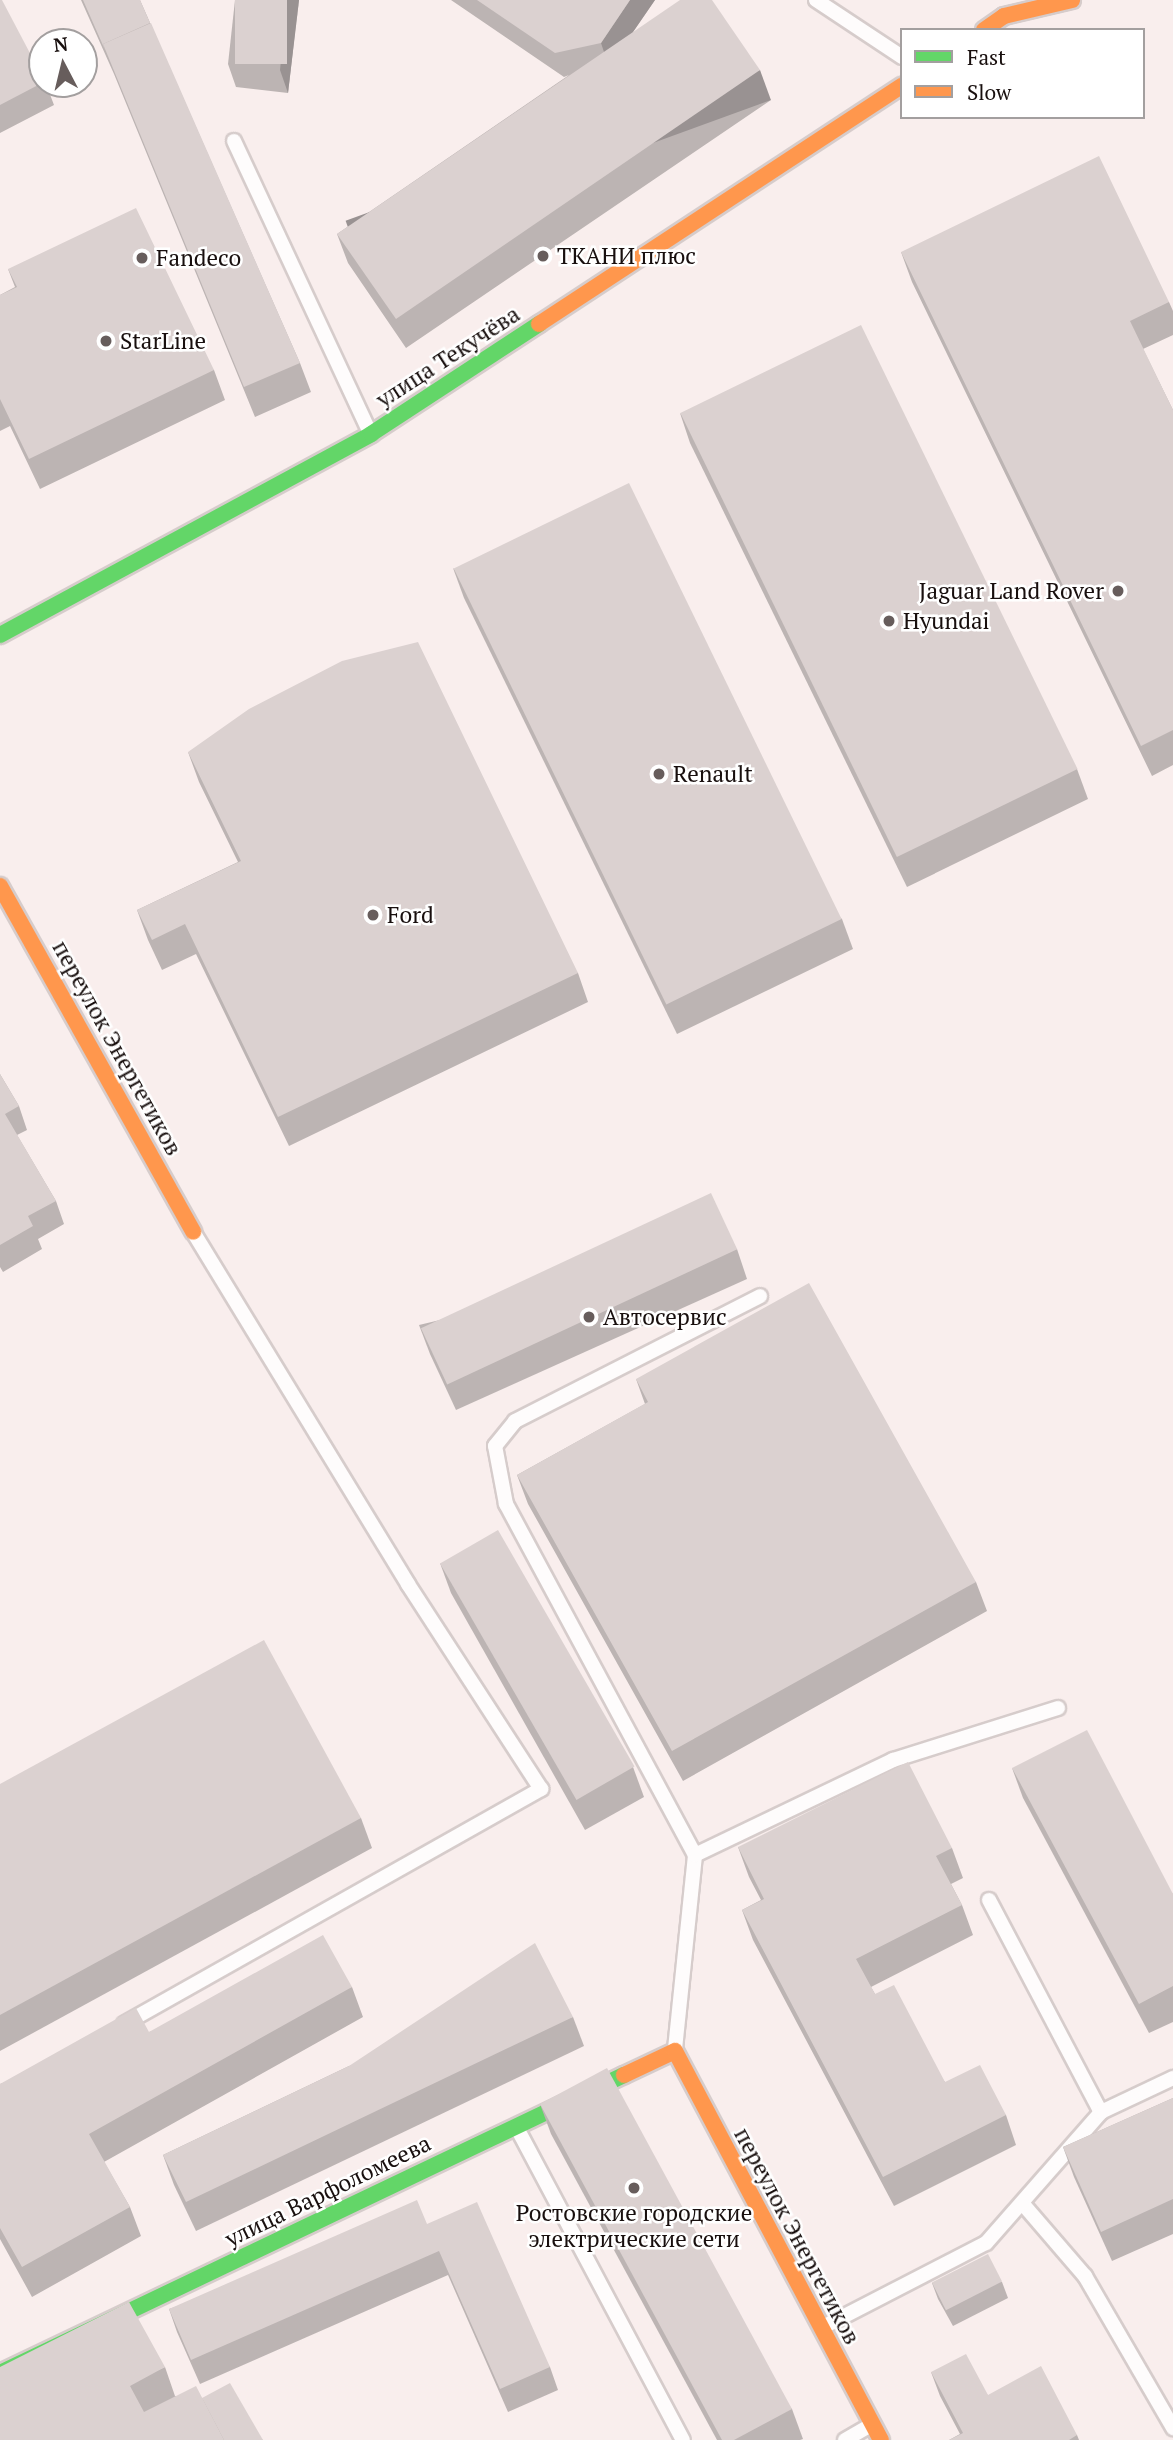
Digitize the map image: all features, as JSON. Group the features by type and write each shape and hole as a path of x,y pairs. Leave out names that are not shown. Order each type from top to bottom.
{"street":[{"path":"988,28 1004,16 1072,0"},
{"name":"улица Текучёва","path":"0,635 371,435 900,87"},
{"name":"переулок Энергетиков","path":"0,886 193,1232"},
{"name":"переулок Энергетиков","path":"675,2051 819,2329 881,2440"},
{"name":"улица Варфоломеева","path":"0,2373 675,2051"}],"lane":[{"path":"816,0 900,56"},
{"path":"234,141 371,435"},
{"path":"108,2033 541,1789 408,1584 193,1232"},
{"path":"675,2051 695,1855 506,1504 495,1446 515,1421 760,1296"},
{"path":"695,1855 893,1760 1058,1708"},
{"path":"989,1900 1101,2112"},
{"path":"819,2329 986,2244 1101,2112 1173,2078"},
{"path":"516,2127 683,2440"},
{"path":"1023,2204 1085,2276 1173,2428"},
{"path":"845,2440 873,2424"}],"building":[{"path":"2,0 28,49 28,90 0,105"},
{"path":"83,0 140,0 150,23 103,44 105,50 98,34 98,28 95,28"},
{"path":"235,0 287,0 287,64 235,64"},
{"path":"477,0 630,0 601,43 555,53"},
{"path":"680,0 712,0 760,70 396,319 337,234"},
{"path":"151,23 300,363 244,387 103,44"},
{"name":"Jaguar Land Rover","path":"1099,156 1169,302 1130,321 1173,410 1173,730 1141,746 901,252"},
{"path":"136,208 214,370 29,459 0,399 0,295 17,287 8,269"},
{"name":"Hyundai","path":"861,325 1078,769 897,857 680,413"},
{"name":"Renault","path":"629,483 842,919 666,1004 454,568"},
{"name":"Ford","path":"418,642 578,973 278,1117 185,924 152,940 137,910 241,861 188,752 249,709 342,661"},
{"path":"0,1074 19,1106 5,1114 56,1201 28,1216 33,1226 0,1245"},
{"path":"711,1193 737,1249 447,1384 421,1328"},
{"path":"809,1283 976,1582 672,1751 517,1475 648,1402 636,1379"},
{"path":"498,1530 635,1766 576,1800 440,1564"},
{"path":"264,1640 361,1818 0,2015 0,1784"},
{"path":"1087,1730 1173,1894 1173,1986 1139,2004 1012,1768"},
{"path":"908,1762 952,1848 936,1856 962,1905 856,1959 875,1994 894,1985 945,2082 980,2065 1006,2115 883,2177 742,1910 764,1899 738,1847"},
{"path":"323,1935 352,1987 89,2134 130,2207 22,2267 0,2228 0,2084 136,2008 149,2032"},
{"path":"535,1943 573,2017 186,2202 163,2155 349,2066"},
{"path":"607,2068 792,2409 734,2440 722,2440 540,2104"},
{"path":"1173,2098 1173,2199 1101,2232 1063,2147"},
{"path":"417,2200 427,2224 477,2202 550,2367 500,2389 439,2251 191,2360 169,2309"},
{"path":"988,2254 1002,2282 946,2310 932,2283"},
{"path":"129,2302 165,2367 130,2386 144,2412 196,2386 224,2440 0,2440 0,2367"},
{"path":"966,2354 988,2395 1041,2366 1077,2435 1069,2440 949,2440 963,2433 931,2372"},
{"path":"230,2383 263,2440 224,2440 202,2398"}],"traffic: fast":[{"path":"0,635 371,434 539,324"},
{"path":"0,2373 624,2075"}],"traffic: slow":[{"path":"987,28 1004,16 1072,0"},
{"path":"539,324 900,87"},
{"path":"0,886 193,1232"},
{"path":"624,2075 675,2051 881,2440"}],"place":[{"name":"ТКАНИ плюс","path":"543,256"},
{"name":"Fandeco","path":"142,258"},
{"name":"StarLine","path":"106,341"},
{"name":"Jaguar Land Rover","path":"1118,591"},
{"name":"Hyundai","path":"889,621"},
{"name":"Renault","path":"659,774"},
{"name":"Ford","path":"373,915"},
{"name":"Автосервис","path":"589,1317"},
{"name":"Ростовские городские электрические сети","path":"634,2188"}]}
